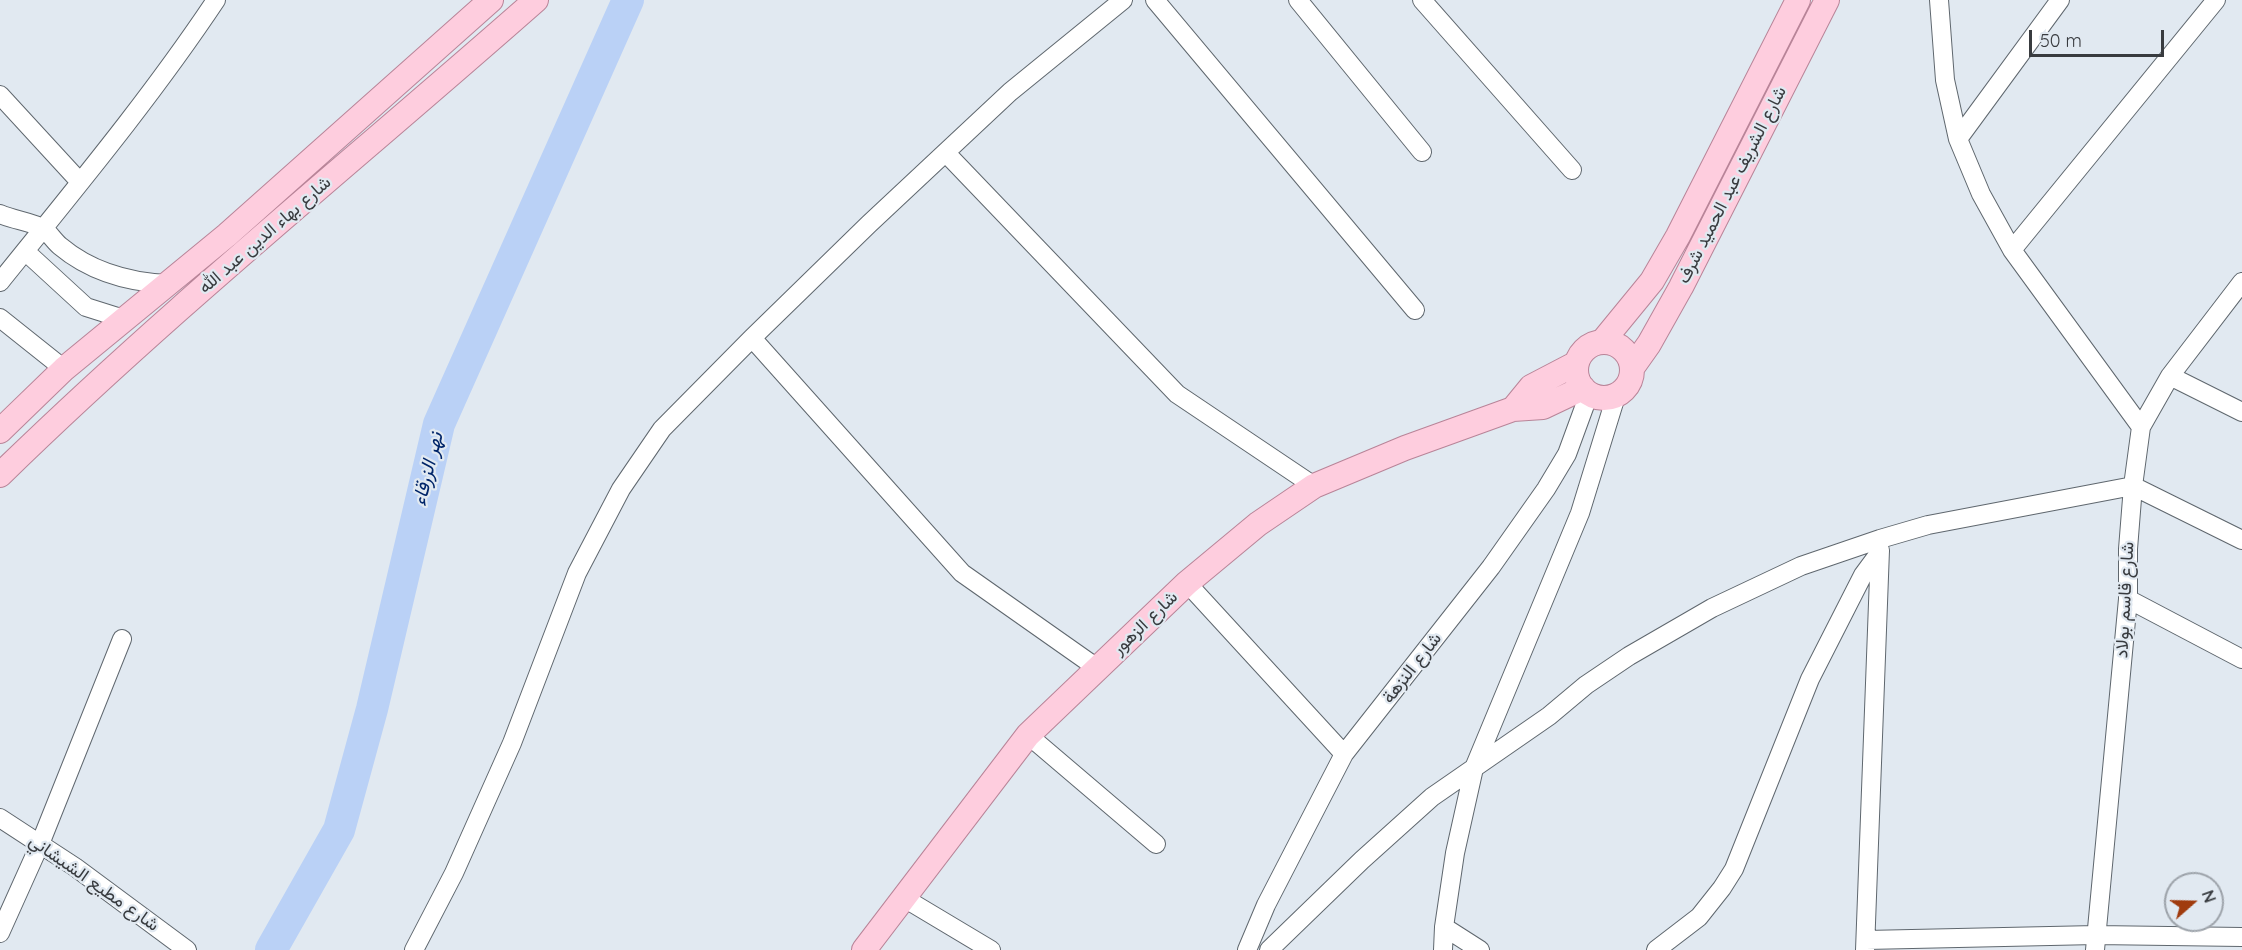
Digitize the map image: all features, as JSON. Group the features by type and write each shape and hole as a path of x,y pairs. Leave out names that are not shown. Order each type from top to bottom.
{"main road":[{"name":"شارع بهاء الدين عبد الله","path":"0,431 64,369 226,235 491,0"},
{"name":"شارع بهاء الدين عبد الله","path":"0,476 66,410 242,254 536,0"},
{"name":"شارع الشريف عبد الحميد شرف","path":"1602,342 1658,272 1798,0"},
{"name":"شارع الشريف عبد الحميد شرف","path":"1632,368 1681,287 1827,0"},
{"path":"226,235 242,254"},
{"path":"1514,409 1531,387 1577,363 1587,348 1602,342 1619,346 1630,360 1632,368 1628,384 1616,396 1598,398 1586,391 1578,380 1577,363"},
{"name":"شارع الزهور","path":"864,950 1028,735 1187,583 1258,524 1314,486 1405,447 1514,409 1543,407 1586,391"}],"street":[{"path":"0,282 117,138 176,60 216,0"},
{"path":"414,950 454,873 512,743 577,573 621,489 662,429 752,338 1010,92 1123,0"},
{"path":"1155,0 1415,310"},
{"path":"1298,0 1422,152"},
{"path":"1422,0 1572,170"},
{"path":"1939,0 1946,80 1958,139 1981,194 2012,250 2141,427"},
{"path":"1958,139 2060,0"},
{"path":"2012,250 2216,0"},
{"path":"0,95 80,182"},
{"path":"946,153 1177,393 1314,486"},
{"path":"0,214 43,229 78,259 99,270 143,283 167,284"},
{"path":"25,251 86,307 124,319"},
{"name":"شارع قاسم بولاد","path":"2095,942 2128,599 2128,549 2133,486 2141,427 2170,376 2242,282"},
{"path":"0,318 64,369"},
{"path":"752,338 962,573 1097,668"},
{"path":"2170,376 2242,412"},
{"name":"شارع النزهة","path":"1247,950 1266,904 1344,754 1491,567 1546,489 1567,454 1586,391"},
{"path":"1443,950 1444,927 1455,853 1474,768 1580,513 1616,396"},
{"path":"1269,950 1362,860 1432,797 1638,651 1712,608 1801,566 1880,545 1928,525 2133,486 2242,540"},
{"path":"1880,545 1866,945 2095,942 2186,944 2242,937"},
{"path":"1656,950 1699,917 1734,869 1810,679 1880,545"},
{"path":"1187,583 1344,754"},
{"path":"2128,599 2242,659"},
{"path":"0,933 40,844 122,639"},
{"path":"1028,735 1156,844"},
{"name":"شارع مطيع الشيشاني","path":"0,819 40,844 187,950"},
{"path":"904,898 991,950"},
{"path":"1444,927 1480,950"}],"waterway":[{"name":"نهر الزرقاء","path":"271,950 339,830 372,709 439,424 628,0"}]}
